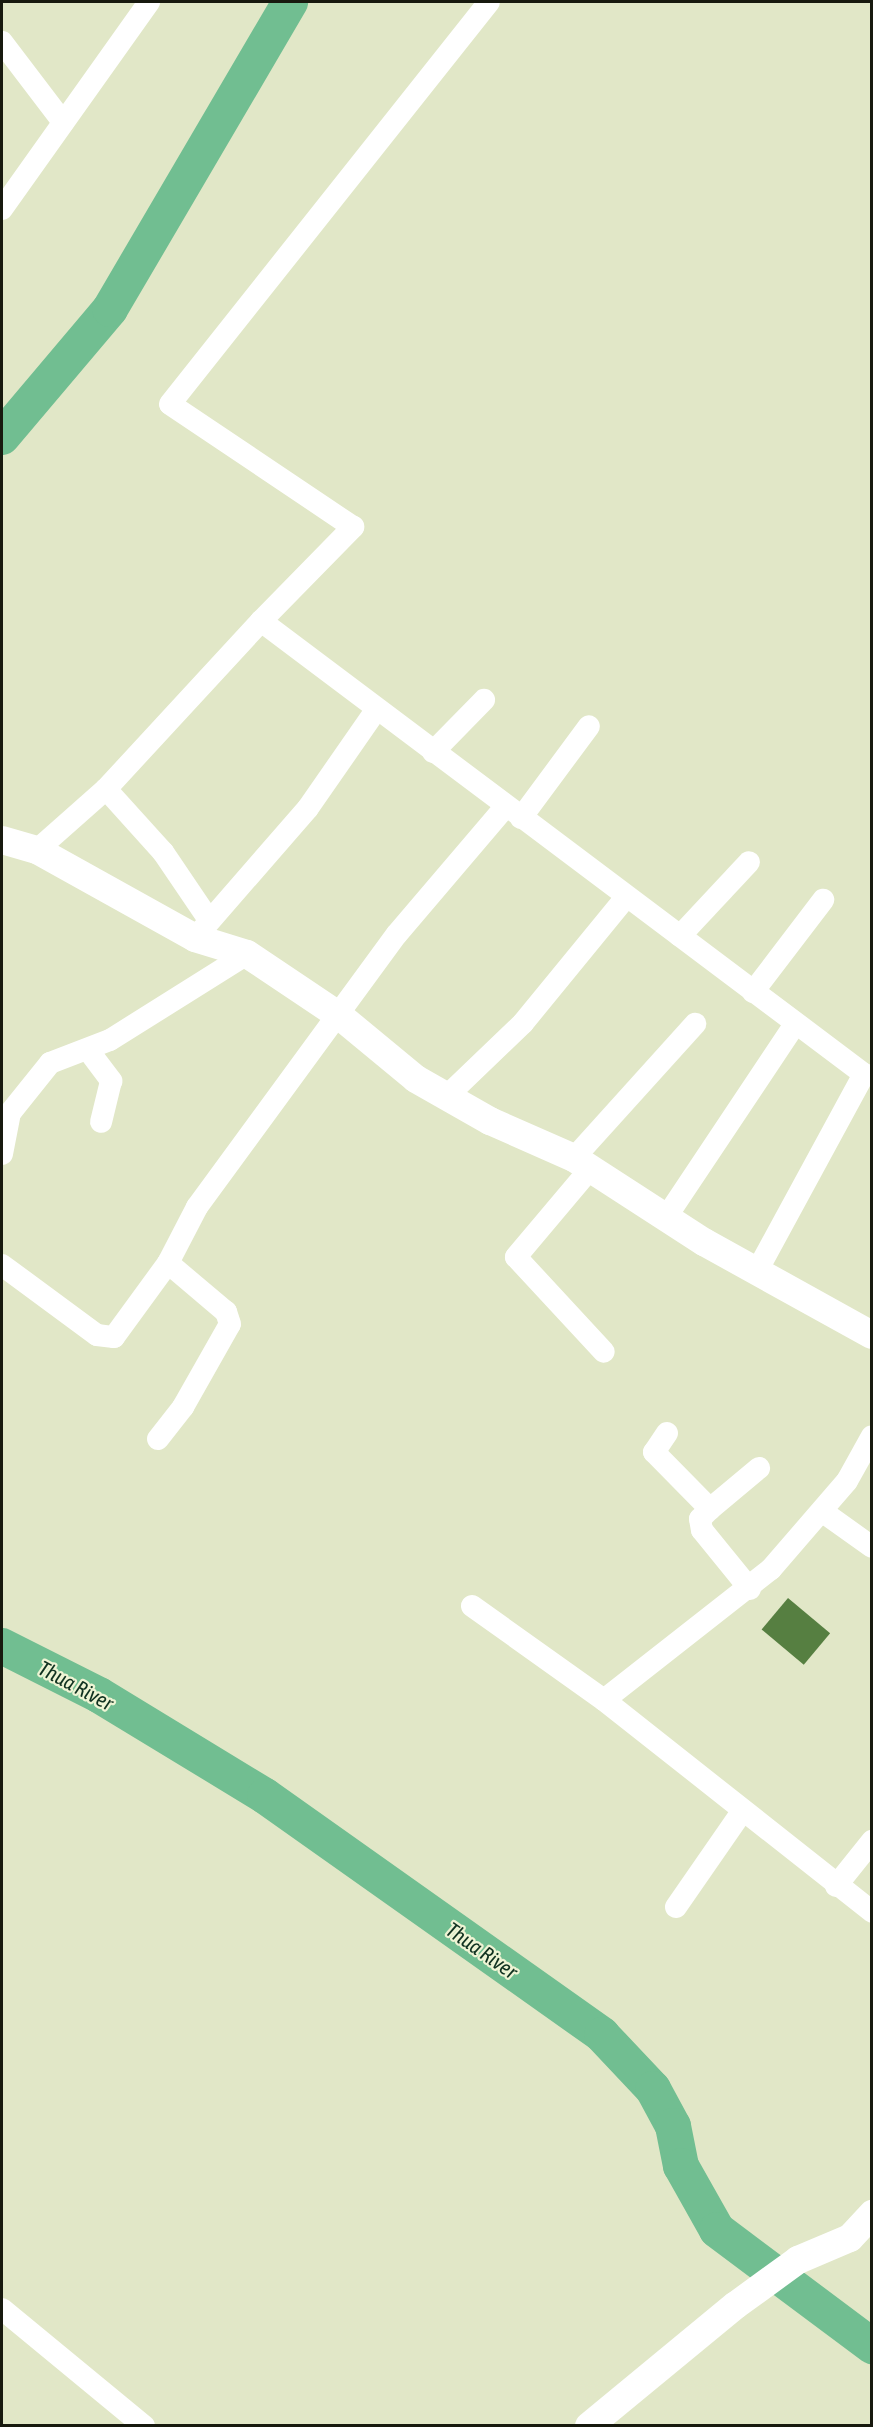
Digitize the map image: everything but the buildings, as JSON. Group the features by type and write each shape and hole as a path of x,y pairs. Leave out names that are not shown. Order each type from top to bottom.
{"street":[{"path":"2,209 149,2"},
{"path":"37,850 106,789 261,621 353,527 170,404 489,2"},
{"path":"2,42 63,122"},
{"path":"261,621 795,1024 868,1067 758,1269"},
{"path":"433,752 484,700"},
{"path":"202,929 313,801 376,710"},
{"path":"2,1265 109,1339 168,1263 197,1207 341,1017 397,934 513,812 589,726"},
{"path":"106,789 163,852 202,929"},
{"path":"2,840 37,850 202,929 247,954 341,1017 402,1070 447,1096 582,1163 667,1216 872,1335"},
{"path":"680,936 749,862"},
{"path":"447,1096 523,1023 626,897"},
{"path":"753,992 823,900"},
{"path":"2,1154 10,1113 42,1070 56,1059 88,1050 247,954"},
{"path":"604,1352 516,1257 582,1163 696,1024"},
{"path":"667,1216 795,1024"},
{"path":"88,1050 111,1081 101,1122"},
{"path":"158,1439 183,1407 230,1324 226,1312 168,1263"},
{"path":"667,1433 654,1452 710,1509"},
{"path":"603,1700 750,1589 823,1512 872,1437"},
{"path":"750,1589 702,1530 700,1520 759,1468"},
{"path":"823,1512 872,1547"},
{"path":"472,1606 603,1700 741,1812 872,1912"},
{"path":"676,1907 741,1812"},
{"path":"836,1886 872,1841"},
{"path":"589,2426 736,2305 798,2260 850,2238 872,2214"},
{"path":"2,2309 144,2426"}],"waterway":[{"path":"2,437 110,309 290,2"},
{"name":"Thua River","path":"2,1646 99,1695 265,1796 602,2035 653,2089 673,2126 681,2166 717,2230 872,2346"}]}
